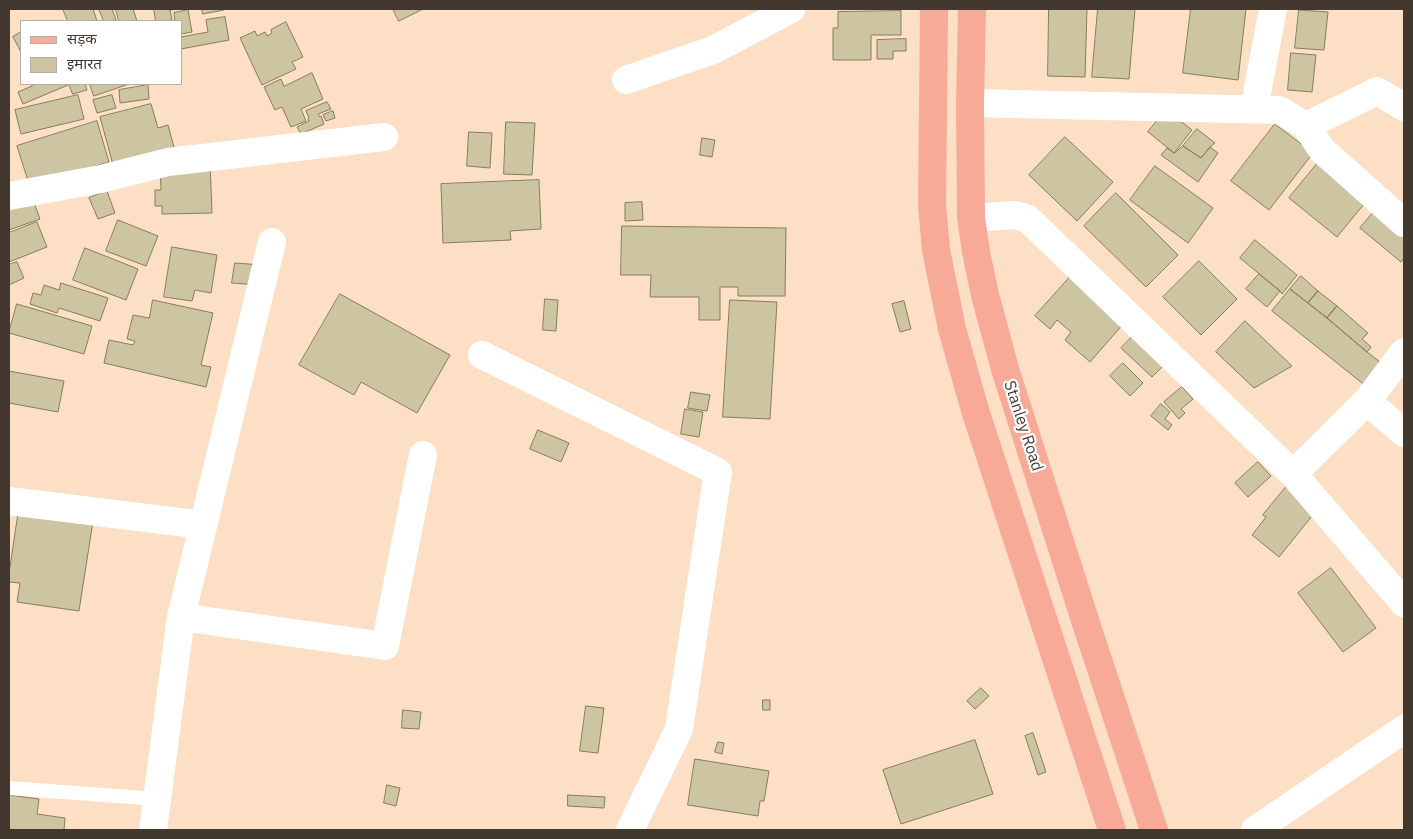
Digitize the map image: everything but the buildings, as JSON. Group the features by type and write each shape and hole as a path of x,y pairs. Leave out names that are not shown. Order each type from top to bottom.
{"main road":[{"path":"934,9 932,205 936,250 952,329 975,410 1112,830"},
{"name":"Stanley Road","path":"972,9 970,104 971,218 985,295 1005,368 1154,830"}],"street":[{"path":"626,80 713,50 791,9"},
{"path":"1254,110 1273,9"},
{"path":"1306,126 1377,91 1404,107"},
{"path":"970,104 1279,110 1306,126 1322,150 1404,223"},
{"path":"9,196 101,180 168,162 384,137"},
{"path":"971,218 1015,215 1028,219 1293,474 1404,603"},
{"path":"153,830 181,617 272,242"},
{"path":"1293,474 1367,401 1404,352"},
{"path":"482,355 718,472 678,729 630,830"},
{"path":"1367,401 1404,434"},
{"path":"181,617 386,646 423,455"},
{"path":"9,501 203,525"},
{"path":"1254,830 1404,729"}],"lane":[{"path":"9,788 157,799"}]}
